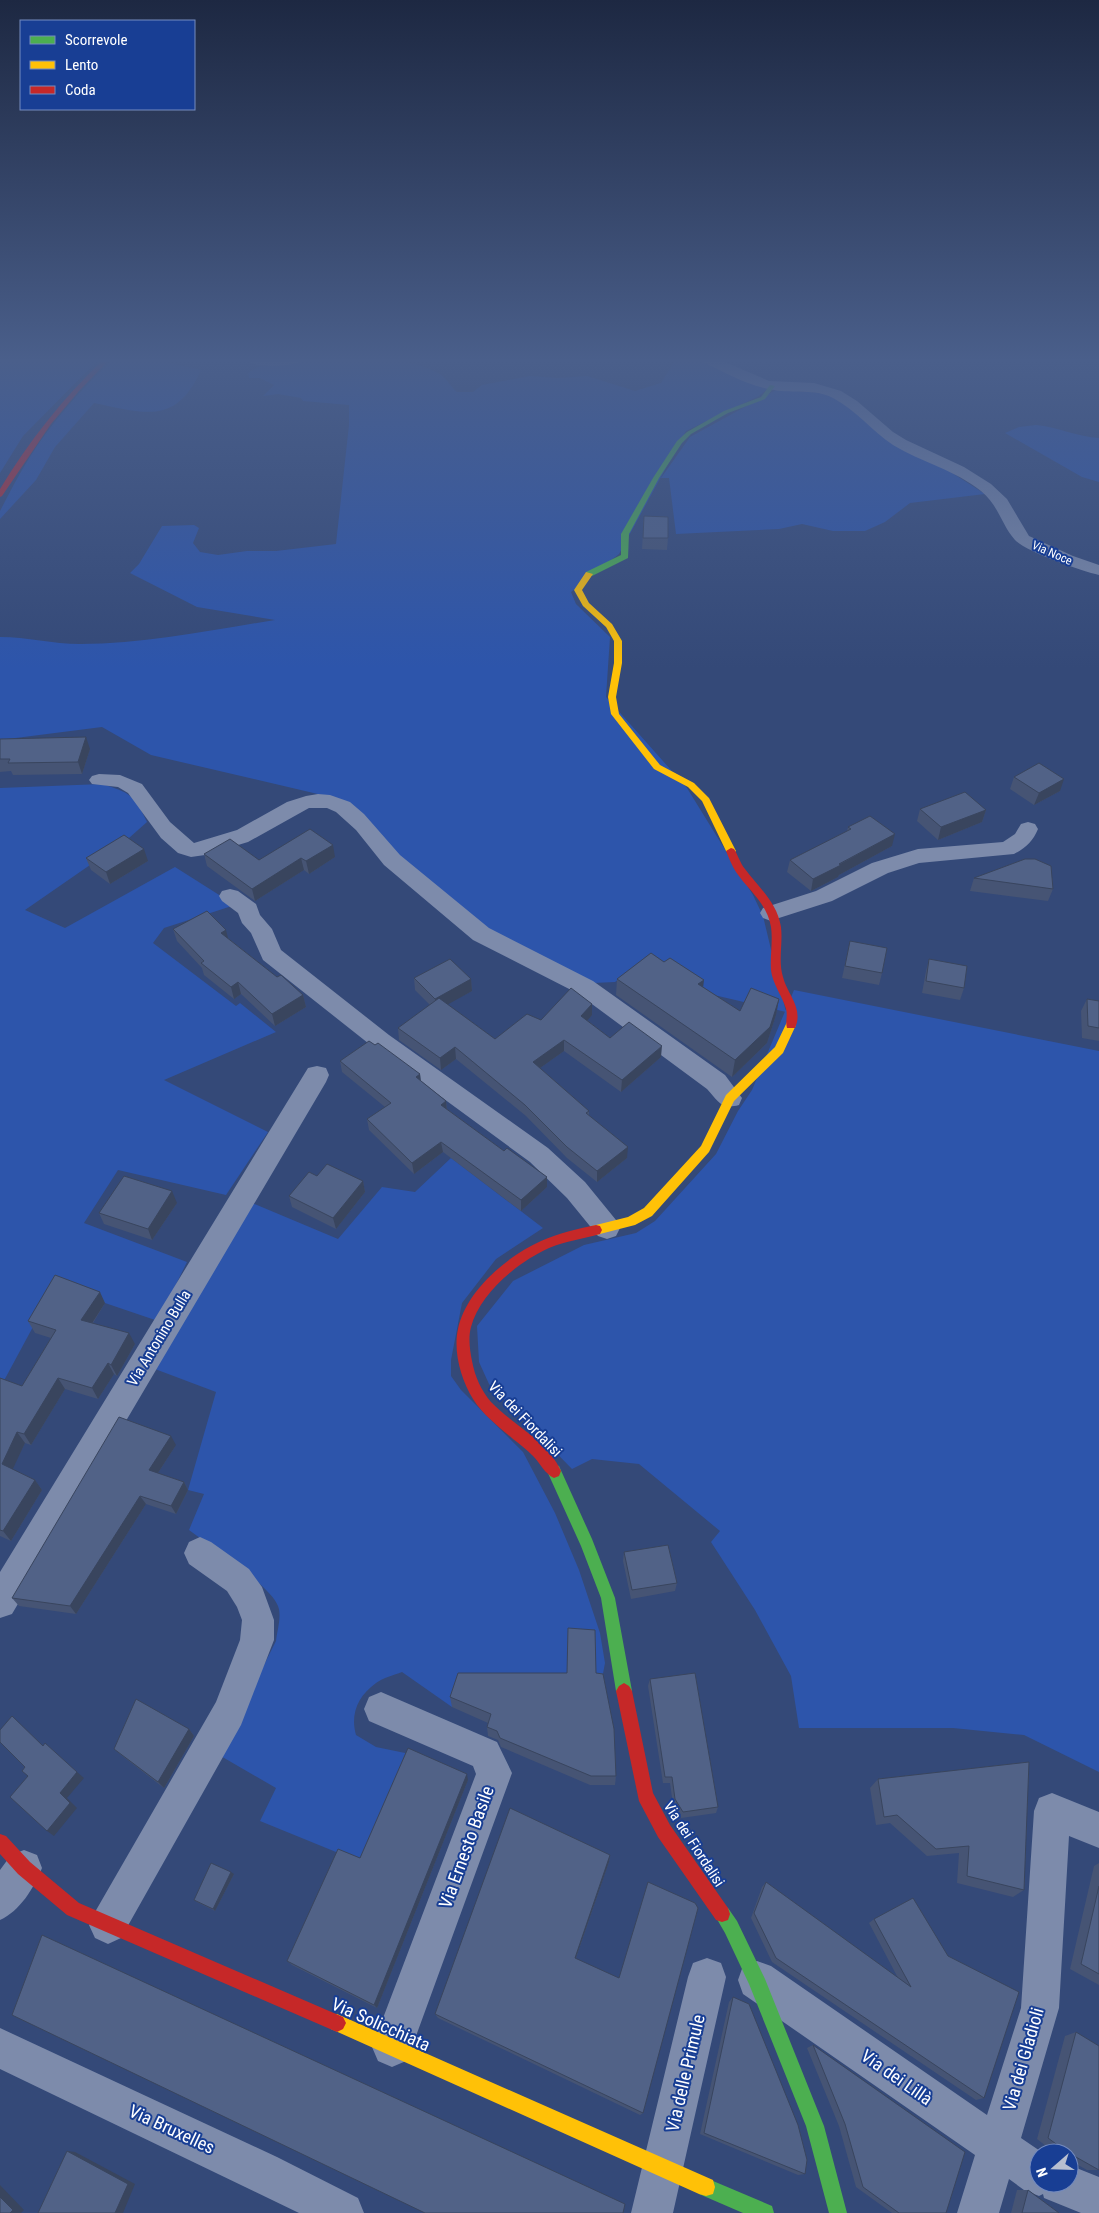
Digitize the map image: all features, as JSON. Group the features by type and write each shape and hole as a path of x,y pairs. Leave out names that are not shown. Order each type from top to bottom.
{"street":[{"path":"0,496 21,462"},
{"name":"Via dei Fiordalisi","path":"666,462 625,534 625,556 593,570 580,584 578,590 586,604 610,626 618,641 618,663 612,698 615,714 657,767 691,784 706,800 740,870 763,896 776,927 776,970 778,980 786,993 792,1012 791,1026 779,1050 730,1098 705,1149 648,1212 631,1221 558,1239 525,1255 503,1271 474,1307 466,1326 463,1348 466,1366 473,1386 484,1402 499,1418 538,1451 556,1474 608,1598 645,1795 664,1831 731,1926 756,1979 815,2126 838,2213"},
{"name":"Via Noce","path":"940,462 991,492 1009,512 1018,534 1022,538 1067,560 1099,570"},
{"path":"99,780 114,780 133,786 140,793 160,824 183,846 191,850 218,845 247,834 302,803 323,800 344,807 368,829 382,851 481,934 585,987 716,1082 730,1098"},
{"path":"771,913 824,896 880,868 918,856 1007,849 1025,838 1028,829"},
{"path":"230,896 248,909 250,918 261,929 271,954 381,1041 538,1155 576,1190 607,1228"},
{"name":"Via Antonino Bulla","path":"0,1602 317,1075"},
{"path":"108,1925 229,1713 257,1640 258,1620 252,1598 238,1580 200,1553"},
{"name":"Via Ernesto Basile","path":"381,1708 485,1754 494,1773 392,2047"},
{"name":"Via dei Gladioli","path":"978,2213 1040,2008 1052,1811 1099,1830"},
{"name":"Via Solicchiata","path":"0,1842 24,1868 73,1909 392,2047 764,2213"},
{"path":"0,1901 24,1868"},
{"name":"Via delle Primule","path":"652,2213 708,1977"},
{"name":"Via dei Lillà","path":"756,1979 1029,2167"},
{"name":"Via Bruxelles","path":"0,2048 262,2172 343,2213"},
{"path":"1079,2189 1099,2200"}],"shaded area":[{"path":"0,462 7,462 0,473"},
{"path":"27,462 46,462 36,480 0,519 0,511"},
{"path":"345,462 669,462 619,554 571,592 576,604 610,637 606,697 687,788 753,895 763,916 786,1012 714,995 670,963 637,966 615,982 593,983 481,929 389,849 339,799 151,755 102,727 0,740 0,637 70,644 129,642 275,620 197,607 130,573 139,564 162,526 194,525 199,528 193,543 200,552 218,555 336,544"},
{"path":"672,462 935,462 985,494 910,503 885,522 865,531 833,531 802,524 779,529 676,534 669,478 661,478"},
{"path":"1056,462 1099,462 1099,482 1082,477"},
{"path":"102,784 130,796 147,822 129,838 25,910 65,928 175,867 235,905 164,928 153,943 236,1006 240,1003 276,1032 164,1080 268,1132 226,1195 118,1170 84,1223 187,1262 158,1321 55,1286 0,1388 0,788"},
{"path":"794,990 1099,1051 1099,1772 1024,1735 953,1728 799,1728 791,1676 755,1610 711,1542 720,1531 639,1464 592,1459 572,1469 489,1384 479,1362 477,1326 513,1281 584,1245 636,1233 655,1221 716,1154 738,1111 752,1090"},
{"path":"451,1158 543,1228 496,1259 462,1303 451,1360 451,1376 461,1390 523,1452 555,1513 579,1570 600,1633 605,1663 601,1684 460,1683 452,1707 402,1672 376,1683 364,1694 357,1706 354,1720 356,1735 376,1747 410,1754 363,1863 260,1821 276,1788 219,1755 276,1641 279,1610 273,1597 264,1587 189,1530 204,1494 188,1490 216,1392 155,1369 252,1203 338,1239 382,1187 415,1192"}],"building":[{"path":"644,516 668,517 668,538 643,538"},
{"path":"86,737 78,762 8,763 10,759 0,759 0,739"},
{"path":"1039,763 1064,779 1039,793 1014,777"},
{"path":"965,792 986,810 941,827 920,809"},
{"path":"870,816 895,834 813,879 790,860 851,829 848,827"},
{"path":"310,829 333,845 306,861 301,858 252,889 204,854 230,839 259,860"},
{"path":"124,835 144,849 106,872 86,858"},
{"path":"1025,859 1035,859 1051,866 1053,889 974,878"},
{"path":"207,911 226,930 221,933 277,977 281,975 303,995 272,1014 238,982 231,987 201,963 204,961 173,929"},
{"path":"850,941 887,948 882,973 845,966"},
{"path":"651,953 664,962 670,958 704,980 698,984 740,1011 751,988 779,999 770,1027 735,1060 617,979"},
{"path":"450,959 471,979 435,999 414,978"},
{"path":"929,959 967,966 964,988 926,981"},
{"path":"571,988 592,1004 581,1016 610,1038 629,1022 662,1046 622,1080 564,1040 533,1062 589,1111 586,1113 628,1147 597,1171 567,1147 525,1105 455,1047 440,1058 398,1028 439,998 495,1039 527,1014 541,1020"},
{"path":"1087,999 1099,1001 1099,1028 1088,1026"},
{"path":"369,1041 375,1045 378,1043 420,1074 416,1077 446,1101 441,1105 504,1151 507,1148 547,1177 521,1200 441,1142 412,1163 367,1119 391,1103 340,1061"},
{"path":"327,1164 363,1181 333,1218 289,1196 309,1172 317,1176"},
{"path":"124,1176 172,1191 148,1229 99,1213"},
{"path":"55,1275 100,1292 81,1320 129,1333 111,1365 108,1363 92,1388 58,1378 24,1434 17,1432 2,1464 35,1480 3,1531 0,1530 0,1378 22,1386 56,1330 28,1321"},
{"path":"119,1417 171,1436 149,1470 184,1482 171,1506 140,1496 70,1606 12,1598"},
{"path":"668,1545 677,1583 632,1590 624,1552"},
{"path":"568,1628 595,1630 596,1673 603,1674 614,1729 616,1776 591,1776 500,1738 497,1731 487,1727 491,1714 450,1697 458,1673 567,1673"},
{"path":"695,1673 718,1807 683,1812 675,1799 672,1777 665,1777 650,1679"},
{"path":"136,1699 189,1729 158,1782 114,1749"},
{"path":"12,1716 43,1746 45,1743 77,1772 60,1793 70,1803 47,1831 10,1797 28,1776 22,1771 25,1767 0,1742 0,1730"},
{"path":"408,1748 467,1774 374,2005 287,1961 338,1849 360,1858"},
{"path":"1029,1762 1024,1890 967,1876 969,1846 936,1849 897,1815 884,1817 878,1779"},
{"path":"510,1808 610,1855 575,1958 619,1978 648,1882 695,1903 698,1908 643,2113 435,2014"},
{"path":"211,1863 231,1872 213,1909 194,1900"},
{"path":"766,1882 911,1987 874,1919 913,1898 948,1956 1019,1992 984,2098 776,1958 754,1913"},
{"path":"1099,1886 1099,1974 1081,1964"},
{"path":"42,1935 625,2204 623,2213 425,2213 12,2015"},
{"path":"733,1997 749,2004 798,2125 807,2160 805,2174 704,2133"},
{"path":"1076,2032 1099,2046 1099,2170 1079,2159 1079,2143 1055,2143 1048,2138"},
{"path":"813,2045 965,2152 946,2213 899,2213 863,2187 845,2124"},
{"path":"67,2151 128,2184 115,2213 38,2213"},
{"path":"1028,2190 1029,2193 1032,2193 1059,2213 1022,2213"},
{"path":"0,2197 13,2210 10,2213 0,2213"}],"traffic: fast":[{"path":"589,574 625,556 625,534 666,462"},
{"path":"554,1471 587,1544 608,1598 624,1691"},
{"path":"722,1914 731,1927 756,1979 815,2126 838,2213"},
{"path":"706,2187 765,2213"}],"traffic: slow":[{"path":"589,574 578,590 586,604 609,626 618,641 618,663 612,697 615,714 657,767 691,785 706,800 731,851"},
{"path":"596,1230 631,1221 648,1212 705,1149 730,1098 779,1050 791,1025"},
{"path":"337,2023 706,2187"}],"traffic: jam":[{"path":"0,495 20,462"},
{"path":"731,851 740,870 763,896 770,909 776,927 776,970 778,980 786,993 792,1012 791,1025"},
{"path":"554,1471 537,1450 493,1413 479,1396 470,1380 466,1365 464,1349 465,1327 479,1299 490,1285 516,1262 545,1244 596,1230"},
{"path":"624,1691 645,1795 664,1831 722,1914"},
{"path":"0,1842 24,1868 73,1909 337,2023"}]}
